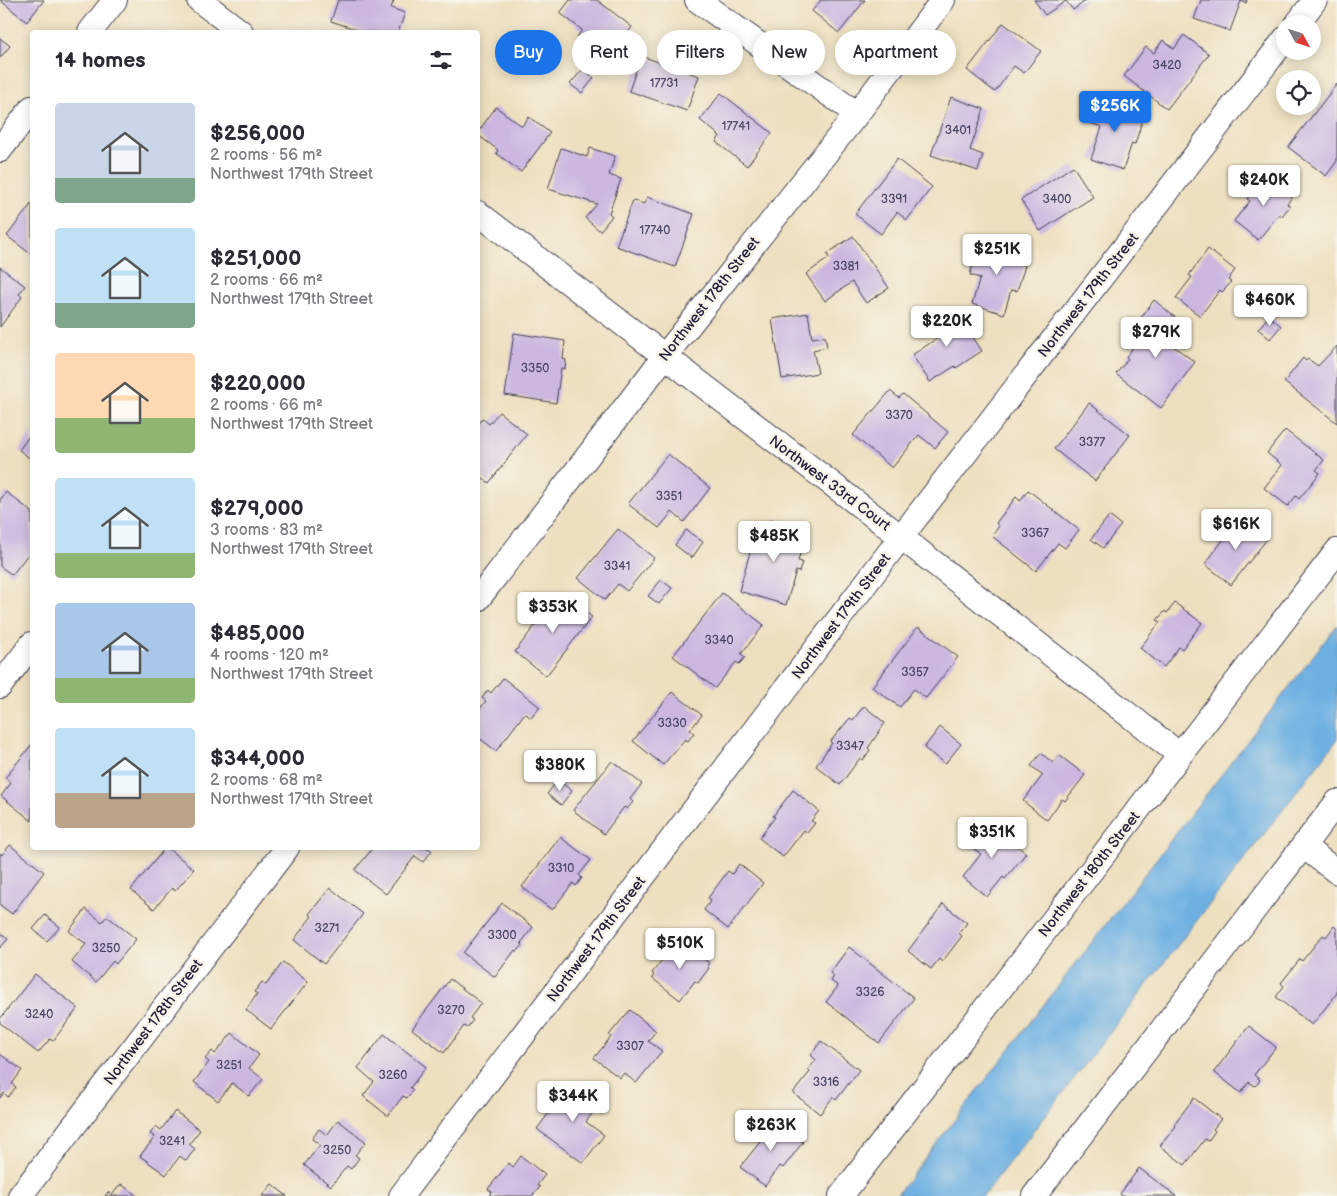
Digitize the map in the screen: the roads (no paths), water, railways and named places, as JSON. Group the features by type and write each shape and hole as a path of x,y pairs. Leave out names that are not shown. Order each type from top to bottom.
{"street":[{"path":"92,30 115,0"},
{"path":"199,0 238,30"},
{"path":"697,0 857,114"},
{"name":"Northwest 178th Street","path":"480,596 664,357 857,114 943,0"},
{"path":"1304,15 1315,0"},
{"name":"Northwest 179th Street","path":"401,1196 901,537 1276,51"},
{"path":"0,150 30,111"},
{"name":"Northwest 33rd Court","path":"480,215 901,537 1180,755"},
{"name":"Northwest 180th Street","path":"841,1196 1337,551"},
{"path":"0,686 30,647"},
{"path":"1034,1196 1337,802"},
{"path":"1303,846 1337,872"},
{"name":"Northwest 178th Street","path":"20,1196 285,850"}],"water":[{"path":"1337,625 1337,740 983,1196 896,1196"}]}
